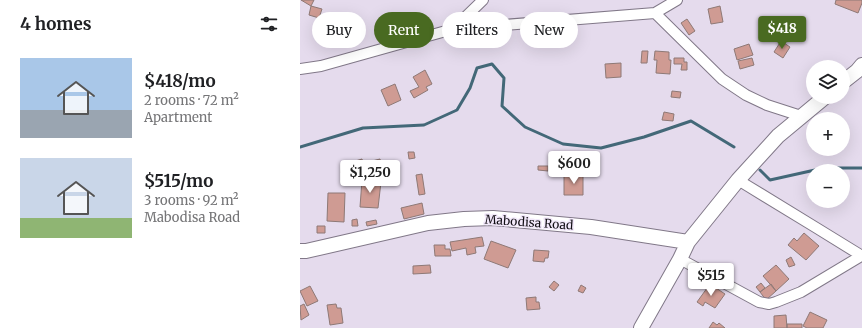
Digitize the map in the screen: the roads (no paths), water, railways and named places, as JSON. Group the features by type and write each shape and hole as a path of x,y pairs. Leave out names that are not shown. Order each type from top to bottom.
{"street":[{"path":"471,12 483,0"},
{"path":"512,24 655,13 676,0"},
{"path":"655,13 722,79 746,95 767,105 801,116"},
{"path":"300,69 321,66 442,32"},
{"path":"850,76 862,65"},
{"path":"641,328 688,242 738,180 778,136 816,104"},
{"path":"680,259 759,302 769,304 800,292 862,256 738,180"},
{"name":"Mabodisa Road","path":"300,251 306,251 428,222 493,218 591,227 688,242"}],"waterway":[{"path":"300,147 363,128 424,125 457,110 470,88 477,68 492,64 504,78 502,106 525,127 563,144 601,148 644,137 691,121 734,147"},
{"path":"760,170 770,180 824,168 862,168"}]}
